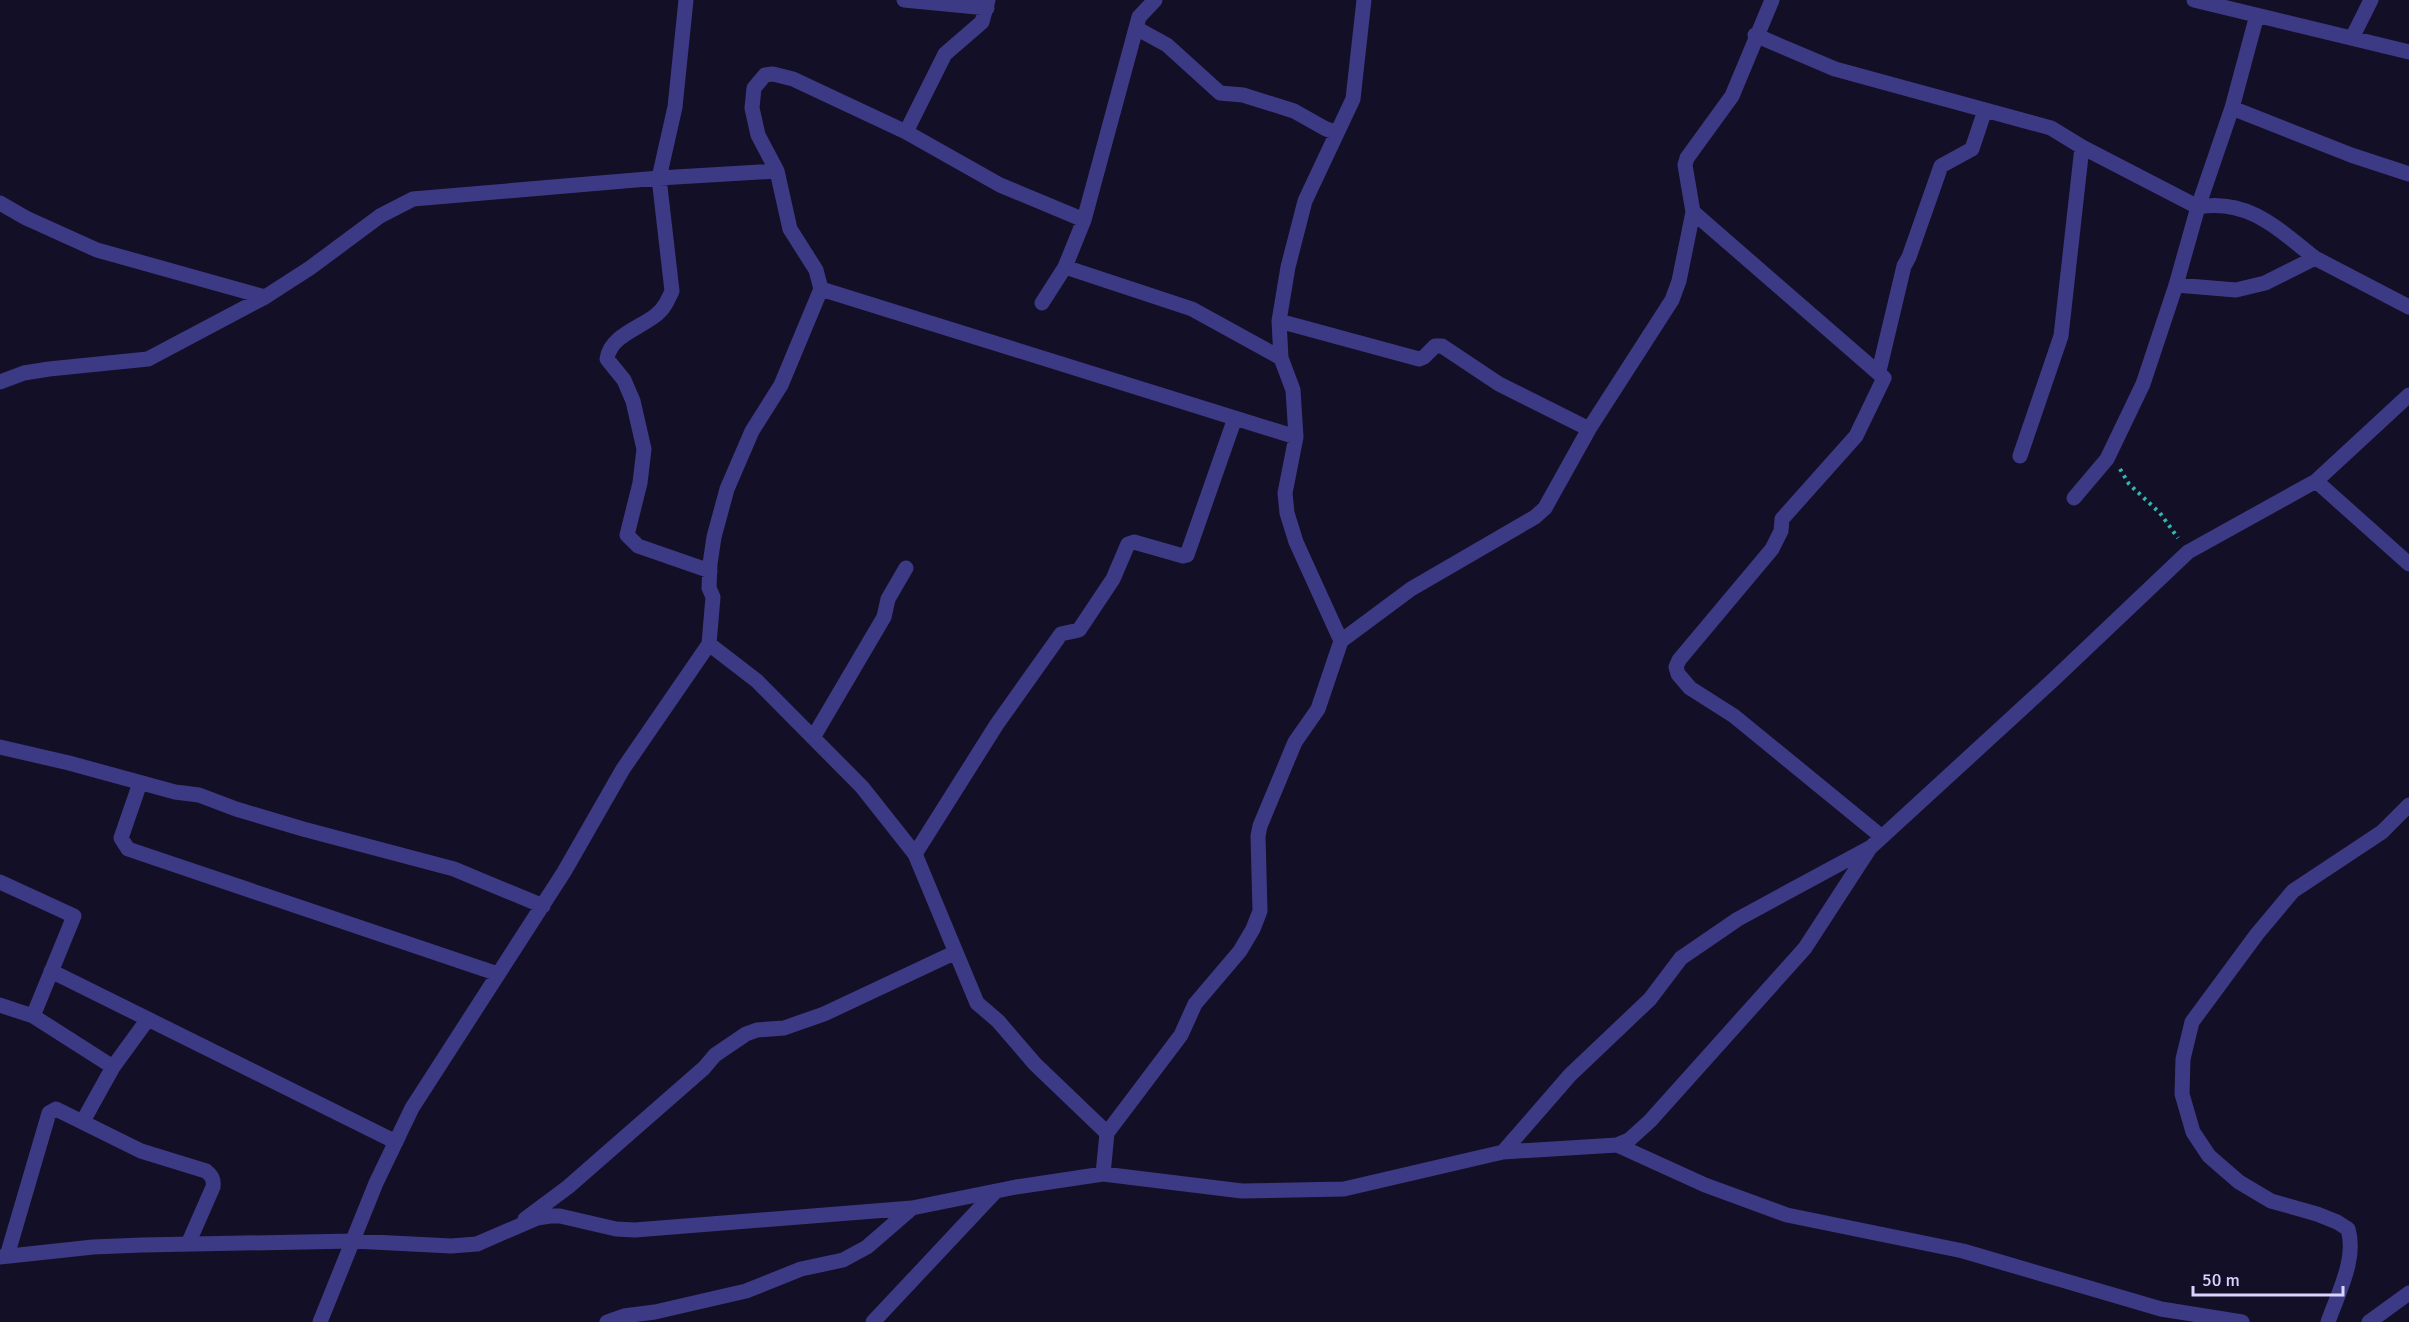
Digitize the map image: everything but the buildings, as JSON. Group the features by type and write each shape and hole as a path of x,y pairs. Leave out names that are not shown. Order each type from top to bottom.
{"street":[{"path":"686,0 675,107 659,178 672,291 664,308 615,344 608,352 607,359 624,381 633,401 644,449 640,483 627,535 638,546 710,571"},
{"path":"904,0 988,4 982,22 945,54 906,132"},
{"path":"1042,303 1065,267 1084,220 1139,17 1155,0"},
{"path":"1341,641 1296,542 1287,513 1285,493 1296,437 1293,390 1281,358 1280,321 1288,267 1305,201 1353,99 1364,0"},
{"path":"1103,1174 1107,1133 1181,1035 1195,1004 1240,951 1253,929 1260,911 1258,836 1260,825 1295,742 1318,709 1341,641 1411,589 1536,517 1545,508 1589,429 1672,300 1679,281 1693,212 1685,165 1732,96 1755,35 1772,0"},
{"path":"2196,0 2409,52"},
{"path":"2352,38 2371,0"},
{"path":"2074,498 2110,453 2143,384 2176,285 2198,207 2232,108 2257,15"},
{"path":"1136,28 1167,45 1220,93 1243,95 1294,111 1336,132"},
{"path":"1755,35 1835,69 2051,128 2082,147 2198,207 2216,204 2244,210 2263,218 2315,258 2409,308"},
{"path":"320,1322 352,1241 412,1108 543,906 623,769 709,644 713,597 709,588 710,571 714,537 726,489 752,431 782,385 822,289 816,270 790,229 777,171 759,135 752,108 754,88 765,75 773,74 793,79 906,132 1000,185 1084,220"},
{"path":"2232,108 2351,155 2409,174"},
{"path":"1879,371 1904,266 1941,166 1972,149 1985,110"},
{"path":"2020,456 2061,336 2082,147"},
{"path":"0,381 24,373 49,369 148,360 265,297 380,216 413,199 659,178 777,171"},
{"path":"0,203 26,218 97,250 265,297"},
{"path":"1693,212 1879,371 1884,382 1856,436 1782,519 1781,531 1773,549 1679,660 1676,667 1678,674 1690,688 1734,716 1876,842"},
{"path":"2176,285 2236,290 2265,283 2315,258"},
{"path":"1065,267 1192,309 1281,358"},
{"path":"822,289 1296,437"},
{"path":"1280,321 1419,359 1435,346 1442,346 1499,384 1589,429"},
{"path":"188,1244 213,1187 214,1180 211,1175 206,1171 141,1151 56,1109 49,1113 4,1257 93,1247 188,1244 352,1241 451,1246 477,1244 537,1218 550,1216 616,1230 635,1230 912,1208 1103,1174 1242,1191 1344,1190 1503,1152 1617,1145 1629,1140 1650,1121 1796,958 1876,842 2188,552 2316,482 2409,395"},
{"path":"915,854 997,724 1061,633 1079,630 1113,579 1128,544 1134,542 1183,556 1187,555 1235,418"},
{"path":"2316,482 2409,564"},
{"path":"814,736 884,617 888,599 906,568"},
{"path":"709,644 757,681 862,787 915,854 981,1009 998,1021 1035,1064 1107,1133"},
{"path":"0,747 175,792 199,795 236,809 303,829 454,869 543,906"},
{"path":"140,783 121,838 128,849 498,974"},
{"path":"2328,1322 2350,1259 2351,1241 2348,1229 2317,1214 2271,1201 2239,1182 2209,1156 2193,1132 2182,1094 2183,1059 2192,1022 2257,933 2293,891 2382,832 2409,806"},
{"path":"1503,1152 1570,1075 1654,994 1681,958 1738,919 1876,842"},
{"path":"0,882 74,916 33,1016"},
{"path":"510,1231 568,1187 704,1068 715,1055 746,1034 757,1030 784,1028 824,1014 956,952"},
{"path":"51,971 396,1142"},
{"path":"0,1005 33,1016 113,1067"},
{"path":"83,1121 113,1067 148,1019"},
{"path":"1617,1145 1705,1185 1787,1215 1964,1251 2162,1309 2242,1322"},
{"path":"873,1322 995,1192"},
{"path":"608,1322 624,1316 655,1312 746,1291 801,1269 843,1260 867,1247 912,1208"},
{"path":"2369,1322 2409,1293"}],"path":[{"path":"2110,453 2129,484 2160,513 2188,552"}]}
